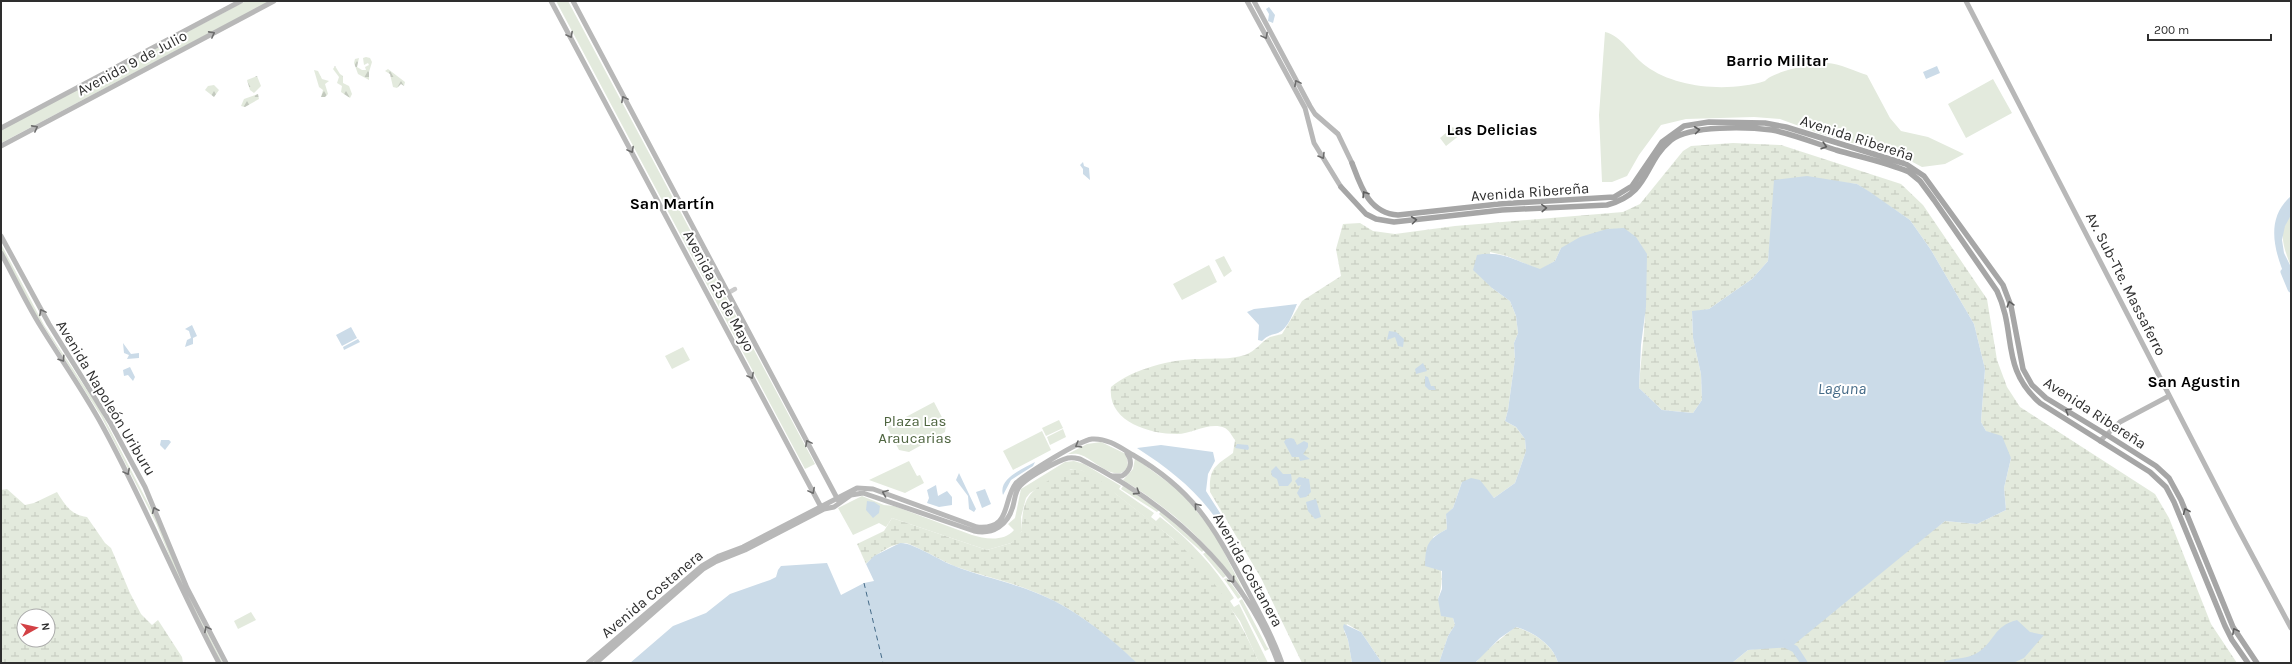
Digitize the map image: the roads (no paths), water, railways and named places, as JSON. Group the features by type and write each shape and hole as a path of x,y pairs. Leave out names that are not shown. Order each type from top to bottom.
{"main road":[{"name":"Avenida 9 de Julio","path":"1,128 241,1"},
{"name":"Avenida 9 de Julio","path":"1,146 274,1"},
{"name":"Avenida 25 de Mayo","path":"551,1 823,508"},
{"name":"Avenida 25 de Mayo","path":"572,1 838,500"},
{"path":"1247,1 1305,108 1314,143 1341,187"},
{"path":"1254,1 1310,106 1315,114 1338,134 1352,163"},
{"name":"Av. Sub-Tte. Massaferro","path":"1966,1 2169,396 2291,628"},
{"name":"Avenida Ribereña","path":"1352,163 1363,192 1372,204 1385,213 1398,215 1499,204 1614,197 1632,186 1656,149 1669,135 1684,126 1701,122 1775,124 1906,164 1918,171 1933,187 2000,280 2011,306 2023,369 2032,385 2046,398 2156,466 2175,486 2233,627 2257,663"},
{"name":"Avenida Ribereña","path":"1341,187 1366,214 1376,219 1394,222 1502,210 1607,205 1623,199 1639,187 1664,147 1671,140 1693,130 1718,129 1774,131 1902,169 1914,176 1926,188 1997,291 2004,308 2015,371 2022,386 2040,403 2150,472 2166,487 2174,502 2225,626 2232,640 2248,663"},
{"name":"Avenida Napoleón Uriburu","path":"1,236 48,324 111,424 145,487 187,588 226,663"},
{"name":"Avenida Napoleón Uriburu","path":"1,252 40,326 79,384 103,427 150,519 179,585 219,663"},
{"path":"2100,440 2120,422 2169,396"},
{"name":"Avenida Costanera","path":"596,663 703,569 715,562 745,550 858,488 865,487 977,527 990,527 1002,519 1006,513 1010,493 1016,483 1082,442 1093,439 1103,440 1125,450 1172,481 1191,499 1211,524 1262,617 1282,663"},
{"path":"1111,476 1122,476 1129,470 1131,461 1125,450"},
{"name":"Avenida Costanera","path":"838,500 857,494 870,494 974,531 984,533 995,530 1004,524 1011,513 1020,486 1061,460 1070,458 1080,459 1111,476 1163,510 1193,535 1216,559 1256,616 1278,663"},
{"name":"Avenida Costanera","path":"588,663 702,566 713,559 743,547 823,508"}],"street":[{"path":"728,293 735,289"}],"water":[{"path":"1269,7 1275,15 1273,23 1268,21 1269,14 1266,9"},
{"path":"1937,66 1940,73 1926,79 1923,72"},
{"path":"1083,162 1084,166 1089,168 1090,180 1083,174 1083,169 1080,165"},
{"name":"Laguna","path":"1807,176 1857,184 1910,220 1931,250 1974,324 1985,369 1981,422 1986,431 2002,436 2011,458 2004,488 2006,510 1977,524 1945,521 1791,647 1748,650 1732,663 1558,663 1552,650 1542,640 1529,632 1516,627 1500,638 1475,663 1439,663 1448,636 1455,625 1453,618 1441,616 1438,599 1442,589 1442,571 1425,566 1426,552 1429,543 1435,536 1447,529 1446,514 1453,508 1462,482 1471,478 1480,480 1494,498 1515,483 1526,451 1525,439 1516,427 1505,421 1508,410 1515,359 1514,343 1518,333 1516,316 1510,301 1492,288 1473,270 1477,255 1502,255 1540,269 1555,261 1561,248 1580,237 1607,229 1624,228 1636,237 1647,254 1646,307 1641,345 1639,388 1662,410 1693,413 1702,400 1701,374 1693,338 1692,311 1709,309 1752,279 1768,261 1774,180"},
{"path":"2291,196 2291,215 2285,226 2282,240 2284,253 2291,267 2291,293 2278,257 2274,235 2278,215 2283,205"},
{"path":"1297,304 1290,320 1282,331 1268,336 1262,341 1258,340 1259,325 1247,312 1254,309"},
{"path":"192,325 197,336 193,338 193,344 185,347 187,340 191,338 189,331 185,329"},
{"path":"351,327 357,338 342,346 336,335"},
{"path":"1389,331 1396,332 1404,339 1403,347 1398,346 1395,337 1387,340"},
{"path":"358,339 360,342 344,350 343,347"},
{"path":"123,343 131,354 139,353 139,358 127,359 129,355 124,353"},
{"path":"1423,363 1427,371 1416,374 1415,369"},
{"path":"130,367 135,377 133,381 128,375 124,376 123,370"},
{"path":"1425,376 1428,377 1431,386 1434,386 1436,390 1429,390 1425,386"},
{"path":"1286,439 1294,439 1297,445 1304,441 1308,443 1308,447 1303,454 1310,459 1300,461 1299,457 1292,457 1284,442"},
{"path":"161,440 169,440 171,442 165,450 160,445"},
{"path":"1237,444 1248,445 1249,448 1248,450 1235,448"},
{"path":"1161,445 1213,452 1215,461 1208,474 1206,491 1222,516 1221,526 1194,492 1184,482 1137,448"},
{"path":"1035,462 1033,466 1011,480 1003,495 1002,489 1008,479 1018,471"},
{"path":"1276,466 1283,474 1291,474 1292,481 1288,486 1279,486 1277,479 1272,476 1271,471"},
{"path":"959,473 976,509 974,512 969,509 968,496 956,480"},
{"path":"1299,477 1309,479 1311,492 1306,497 1300,498 1297,493 1301,485 1298,486 1295,481"},
{"path":"936,485 938,496 947,491 952,497 952,505 939,507 927,503 929,498 927,490"},
{"path":"985,489 991,504 982,508 976,492"},
{"path":"1316,499 1321,517 1315,519 1308,511 1306,502"},
{"path":"867,501 874,502 880,506 879,513 873,518 866,510"},
{"path":"900,543 911,545 962,569 1024,588 1048,598 1075,613 1102,632 1137,663 630,663 673,626 706,613 730,594 776,577 781,566 827,563 841,595 864,583 874,581 866,564 874,556"},
{"path":"2017,620 2030,632 2044,635 2024,658 2013,663 1941,663 1968,657 1977,653 1983,649 2003,626"},
{"path":"1344,624 1361,632 1382,663 1352,663 1348,640 1343,627"}],"waterway":[{"path":"2284,272 2291,289"},
{"path":"1783,643 1795,649 1804,663"}],"district":[{"name":"Barrio Militar","path":"1777,60"},
{"name":"Las Delicias","path":"1492,129"},
{"name":"San Martín","path":"672,203"},
{"name":"San Agustin","path":"2194,381"}],"park label":[{"name":"Plaza Las Araucarias","path":"915,430"}]}
